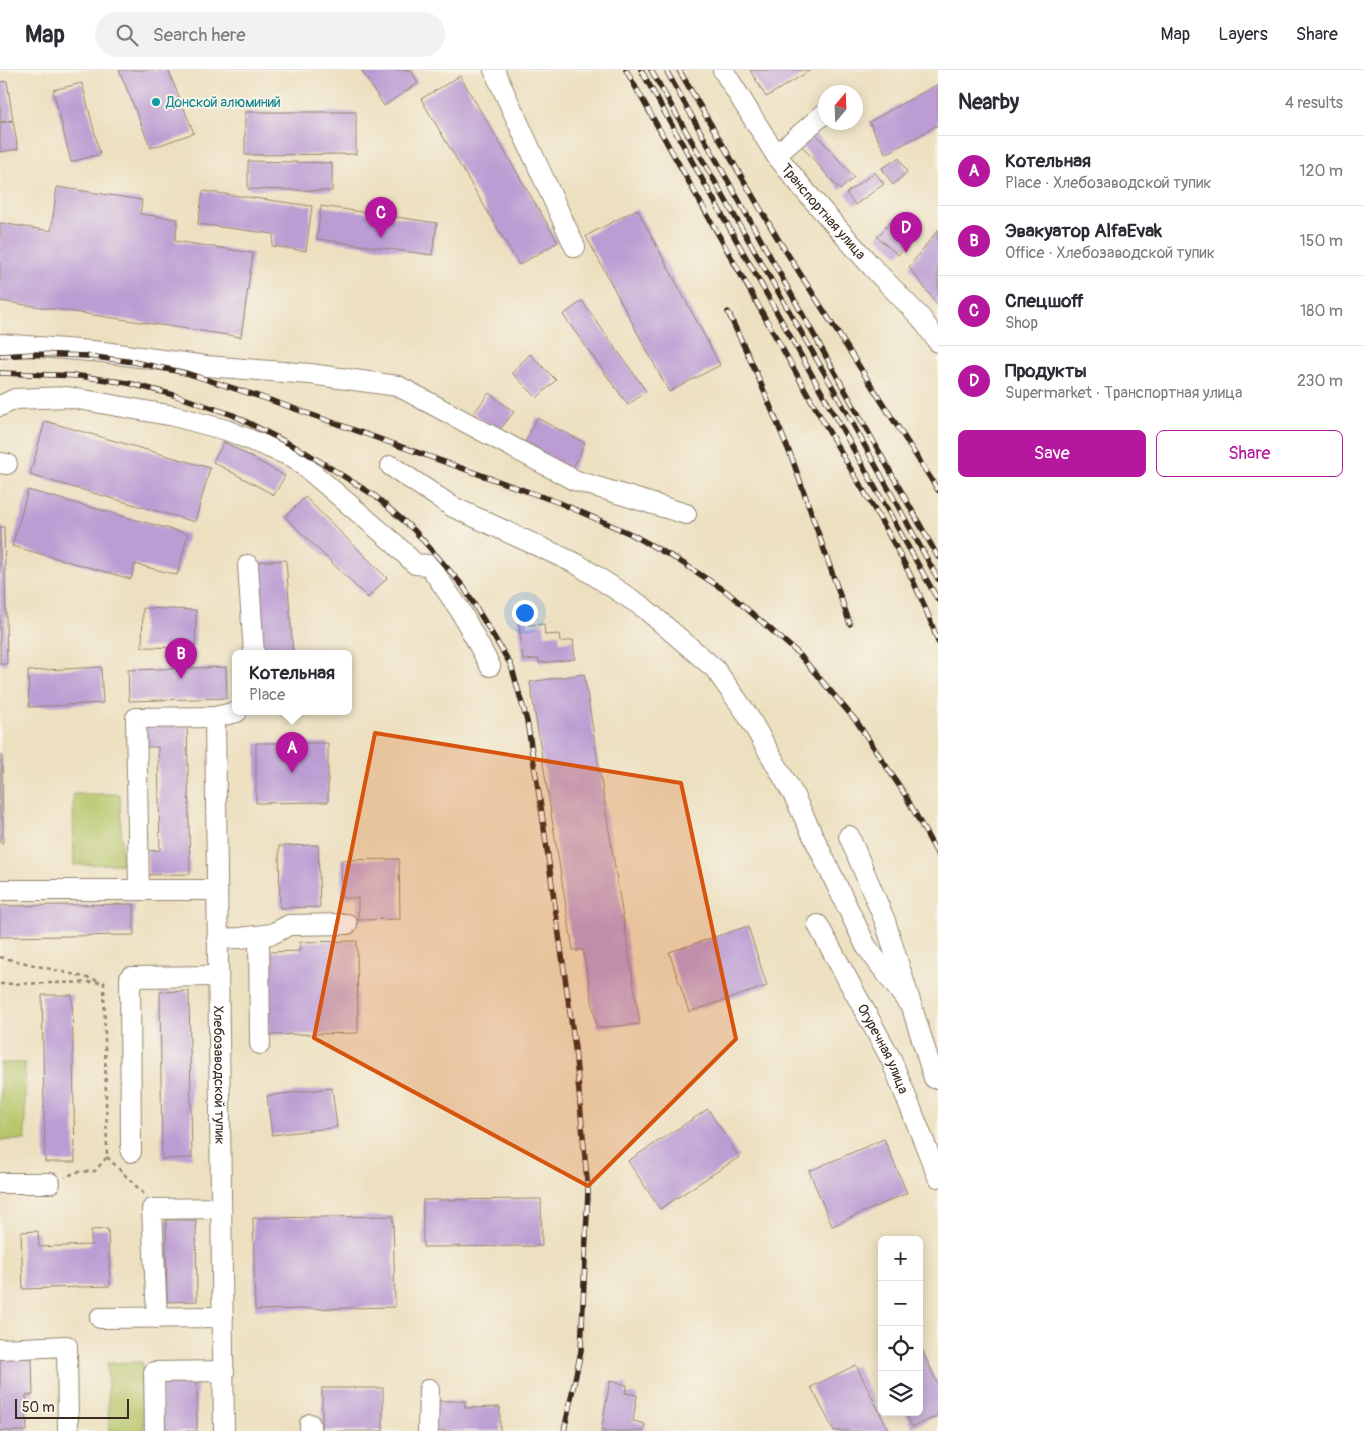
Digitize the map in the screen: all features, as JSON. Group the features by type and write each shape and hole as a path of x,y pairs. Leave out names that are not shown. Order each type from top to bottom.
{"street":[{"path":"494,70 575,247"},
{"name":"Транспортная улица","path":"723,70 776,155 872,267 922,318 938,342"},
{"path":"776,155 818,119"},
{"path":"0,344 103,352 206,366 310,374 398,386 574,480 686,514"},
{"path":"0,406 15,399 67,397 174,416 226,430 295,458 394,543 415,564 429,565 460,610 490,666"},
{"path":"391,466 452,507 577,564 643,608 715,669 747,714 793,794 866,946 912,1008"},
{"path":"248,566 254,650"},
{"path":"139,890 136,718 215,717 232,713"},
{"name":"Хлебозаводской тупик","path":"215,717 224,1431"},
{"path":"849,836 885,921 936,1084 904,1091"},
{"path":"0,890 217,890"},
{"path":"218,939 272,934 289,925 347,924"},
{"name":"Огуречная улица","path":"818,925 891,1059 938,1177"},
{"path":"259,936 260,1044"},
{"path":"131,1152 130,977 218,976"},
{"path":"0,1184 50,1183"},
{"path":"157,1318 152,1209 221,1208"},
{"path":"100,1318 223,1317"},
{"path":"0,1349 67,1346 68,1431"},
{"path":"155,1431 154,1372 224,1371"},
{"path":"428,1431 430,1388"}],"path":[{"path":"0,957 104,982"},
{"path":"0,984 104,982"},
{"path":"50,1183 77,1172 95,1172 107,1157 104,982"},
{"path":"107,1157 159,1209"}],"highlighted area":[{"path":"375,733 681,783 736,1039 588,1186 314,1038"}],"green space":[{"path":"73,794 120,794 122,864 74,865"},
{"path":"0,1063 25,1063 25,1140 0,1140"},
{"path":"142,1362 144,1431 109,1431 107,1363"}],"building":[{"name":"Донской алюминий","path":"119,70 168,70 194,133 151,148"},
{"path":"361,70 411,70 418,83 384,106"},
{"path":"750,70 811,70 766,97"},
{"path":"460,76 558,242 519,265 421,99"},
{"path":"7,81 13,120 0,122 0,82"},
{"path":"82,83 100,154 71,162 53,90"},
{"path":"938,84 938,125 886,154 869,122"},
{"path":"245,112 356,112 356,154 245,155"},
{"path":"13,121 18,149 0,152 0,123"},
{"path":"816,134 854,177 840,190 802,146"},
{"path":"899,158 907,172 893,185 882,168"},
{"path":"248,161 332,163 332,191 248,189"},
{"path":"875,172 884,184 855,205 846,193"},
{"path":"57,187 142,200 140,214 178,219 175,241 253,253 241,337 0,301 0,223 51,231"},
{"path":"203,191 312,206 306,251 272,246 274,234 198,224"},
{"path":"321,206 437,223 432,255 317,239"},
{"path":"637,209 720,365 669,392 586,236"},
{"path":"895,217 916,235 898,255 877,237"},
{"path":"938,230 938,306 909,267"},
{"path":"582,301 646,391 628,405 563,315"},
{"path":"530,354 556,380 537,398 512,373"},
{"path":"489,393 514,412 498,432 474,413"},
{"path":"537,418 585,443 570,473 522,448"},
{"path":"45,421 210,468 195,522 30,475"},
{"path":"224,442 285,476 274,495 213,462"},
{"path":"28,490 188,534 177,575 135,564 131,579 12,546"},
{"path":"305,497 387,578 368,598 285,517"},
{"path":"0,527 4,527 7,664 0,664"},
{"path":"286,560 293,650 261,650 254,562"},
{"path":"143,608 196,610 195,648 142,647"},
{"path":"528,616 528,625 544,624 545,635 559,634 560,642 573,640 575,659 539,663 539,659 523,660 518,617"},
{"path":"101,667 103,703 29,707 28,671"},
{"path":"226,667 227,698 129,701 128,670"},
{"path":"584,674 640,1024 597,1028 583,950 573,950 530,682"},
{"path":"187,721 190,874 148,875 147,851 160,850 158,747 144,747 144,722"},
{"path":"256,743 328,743 328,802 256,803"},
{"path":"0,755 2,755 3,843 0,843"},
{"path":"318,845 320,907 280,908 279,846"},
{"path":"399,859 400,919 358,920 358,898 342,898 341,860"},
{"path":"134,904 134,935 0,937 0,906"},
{"path":"748,926 767,986 689,1012 669,952"},
{"path":"357,941 358,1033 269,1035 267,952 300,951 300,942"},
{"path":"189,991 192,1158 162,1159 160,992"},
{"path":"42,995 72,995 75,1162 45,1162"},
{"path":"332,1088 337,1127 272,1135 267,1096"},
{"path":"708,1109 739,1157 660,1209 628,1161"},
{"path":"884,1139 907,1193 832,1226 809,1171"},
{"path":"541,1199 542,1246 423,1247 423,1200"},
{"path":"393,1216 395,1307 255,1310 253,1218"},
{"path":"166,1220 196,1220 197,1301 167,1302"},
{"path":"108,1229 110,1286 23,1289 21,1232 38,1231 39,1247 91,1245 91,1230"},
{"path":"923,1352 938,1385 938,1416 912,1427 907,1416 923,1416"},
{"path":"0,1358 32,1358 33,1395 26,1395 27,1431 0,1431"},
{"path":"856,1365 878,1409 878,1416 882,1416 889,1431 834,1431 811,1387"},
{"path":"162,1378 197,1378 197,1431 162,1431"},
{"path":"610,1381 627,1385 625,1393 637,1395 633,1421 645,1424 644,1431 601,1431"},
{"path":"322,1388 383,1388 383,1431 322,1431"},
{"path":"435,1401 465,1401 465,1408 500,1407 500,1431 435,1431"}],"railway":[{"path":"626,70 888,533 916,587 938,642"},
{"path":"641,70 938,600"},
{"path":"651,70 832,386 938,579"},
{"path":"666,70 938,557"},
{"path":"679,70 778,239 938,490"},
{"path":"728,312 756,372 793,461 850,624"},
{"path":"0,356 35,354 87,356 134,362 186,373 267,399 560,503 631,534 678,560 727,592 798,653 857,722 904,793 938,855"},
{"path":"0,373 80,376 128,383 174,395 233,415 305,452 375,496 414,530 463,586 511,665 527,721 541,807 575,1048 588,1191 581,1351 564,1431"}],"place":[{"name":"Донской алюминий","path":"156,102"},
{"name":"Спецшoff","path":"381,238"},
{"name":"Продукты","path":"906,253"},
{"name":"Эвакуатор AlfaEvak","path":"181,679"},
{"name":"Котельная","path":"292,773"}]}
